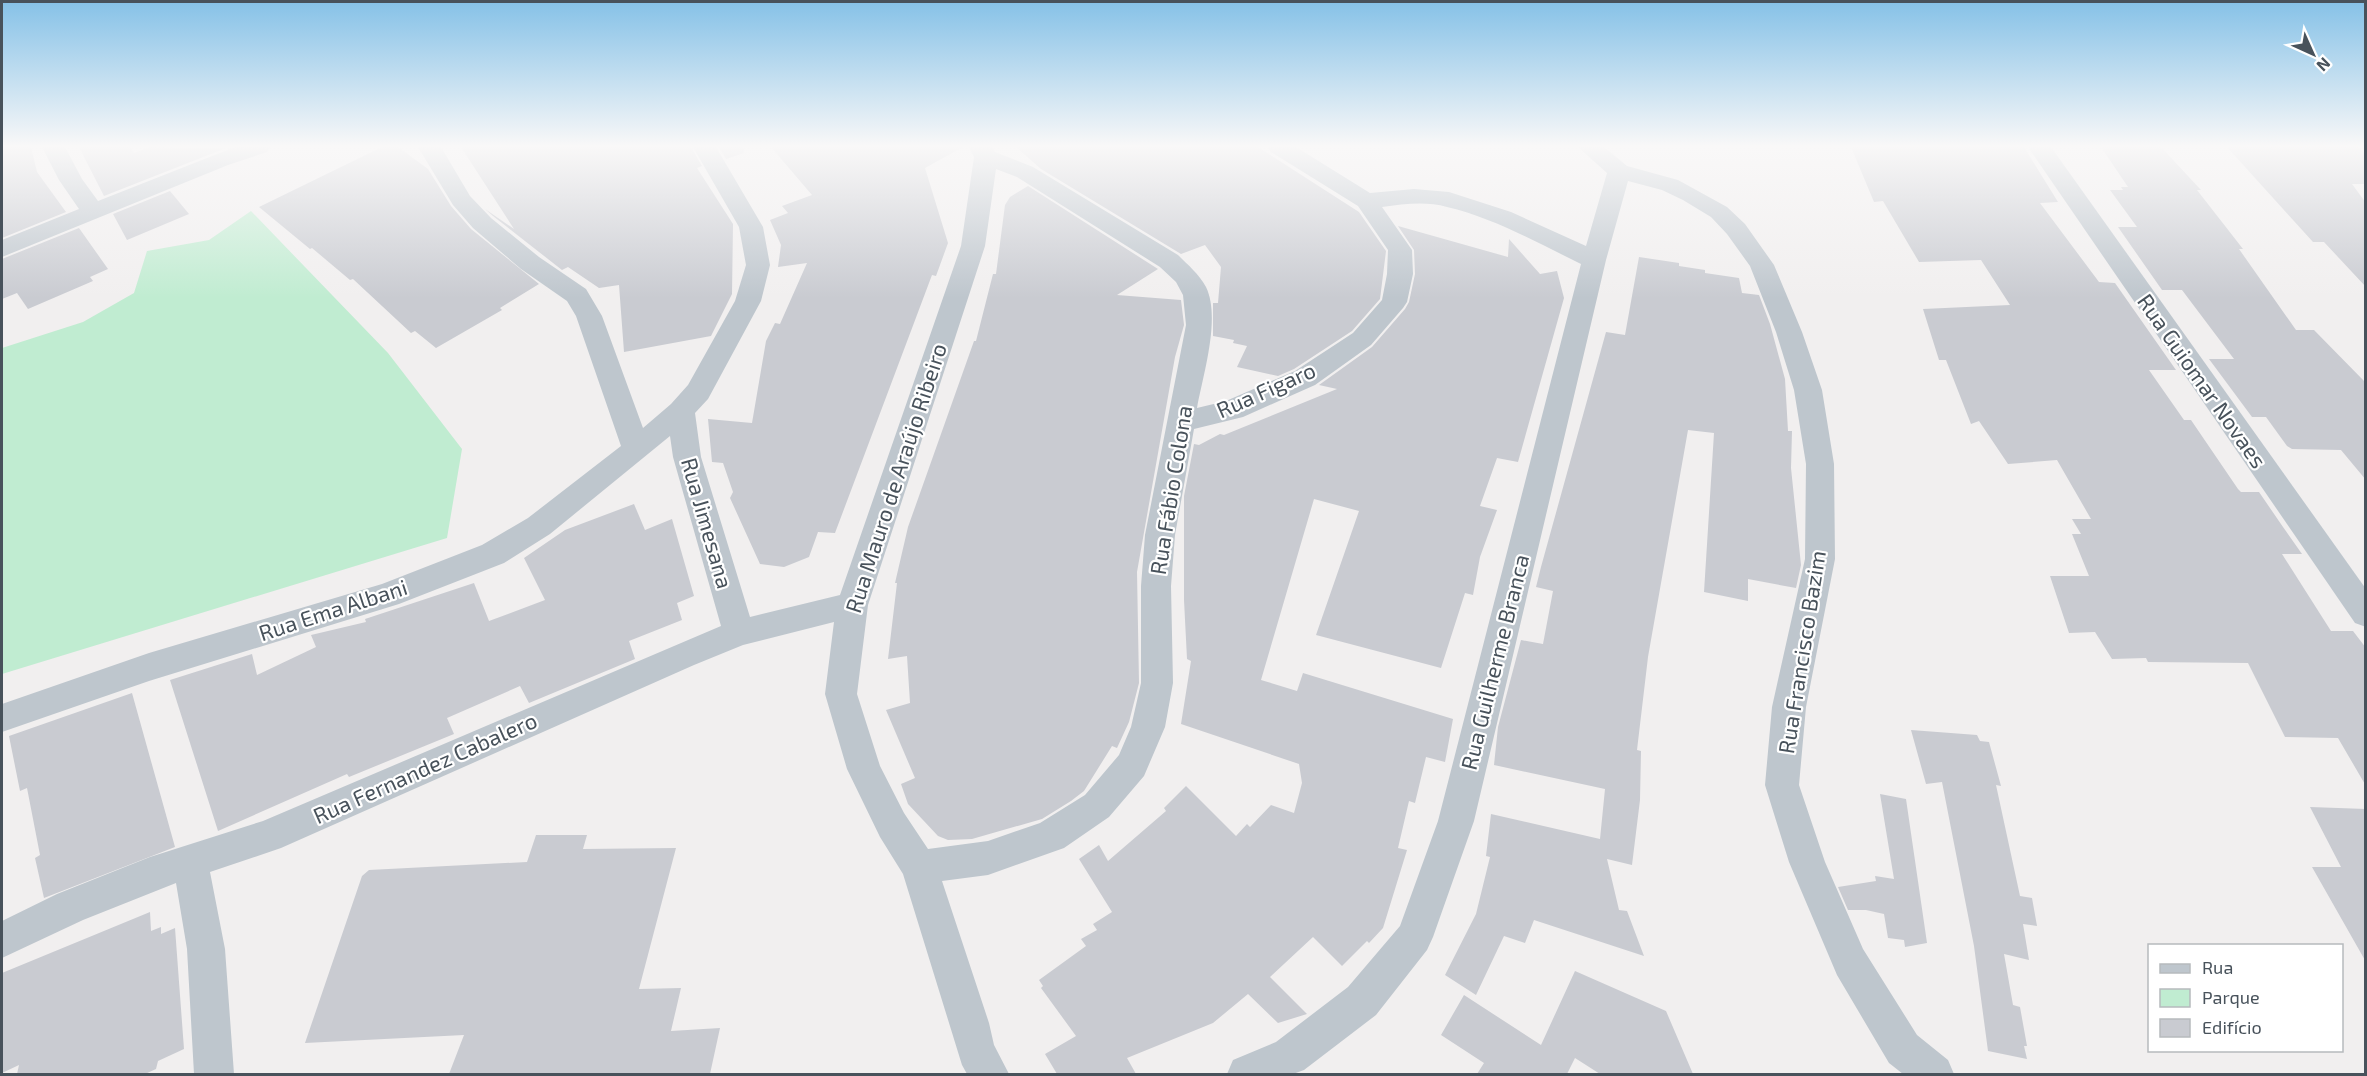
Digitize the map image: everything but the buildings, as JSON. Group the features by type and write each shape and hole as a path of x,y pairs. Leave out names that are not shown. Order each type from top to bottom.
{"street":[{"path":"83,197 93,211"},
{"path":"2,249 127,197"},
{"path":"459,197 482,224 530,263 577,295 589,316 636,449"},
{"name":"Rua Ema Albani","path":"2,718 149,667 388,595 493,554 539,526 681,411 698,392 711,371 748,301 758,265 751,227 734,197"},
{"name":"Rua Mauro de Araújo Ribeiro","path":"976,1067 970,1023 919,867 892,825 864,769 841,694 852,605 973,246 978,197"},
{"name":"Rua Fábio Colona","path":"919,867 988,858 1051,836 1097,806 1132,765 1148,727 1157,683 1156,586 1160,535 1199,325 1198,293 1169,261 1066,197"},
{"path":"1360,197 1366,201 1402,197"},
{"path":"1428,197 1449,199 1494,214 1594,260"},
{"name":"Rua Guilherme Branca","path":"1247,1074 1290,1056 1362,1001 1414,938 1456,821 1594,260 1612,197"},
{"name":"Rua Francisco Bazim","path":"1695,197 1719,212 1736,229 1762,265 1808,390 1820,464 1820,559 1789,707 1782,785 1808,862 1850,962 1903,1049 1934,1074"},
{"name":"Rua Guiomar Novaes","path":"2074,197 2366,614"},
{"name":"Rua Figaro","path":"1182,422 1233,410 1305,378 1362,339 1394,302 1400,274 1400,250 1366,201"},
{"name":"Rua Jimesana","path":"681,411 687,457 739,633"},
{"name":"Rua Fernandez Cabalero","path":"2,940 27,926 150,874 268,836 683,655 739,633 852,605"},
{"path":"190,863 206,950 214,1074"}],"green space":[{"path":"251,211 388,353 462,449 447,538 2,674 2,348 83,322 134,293 147,251 209,240"}]}
